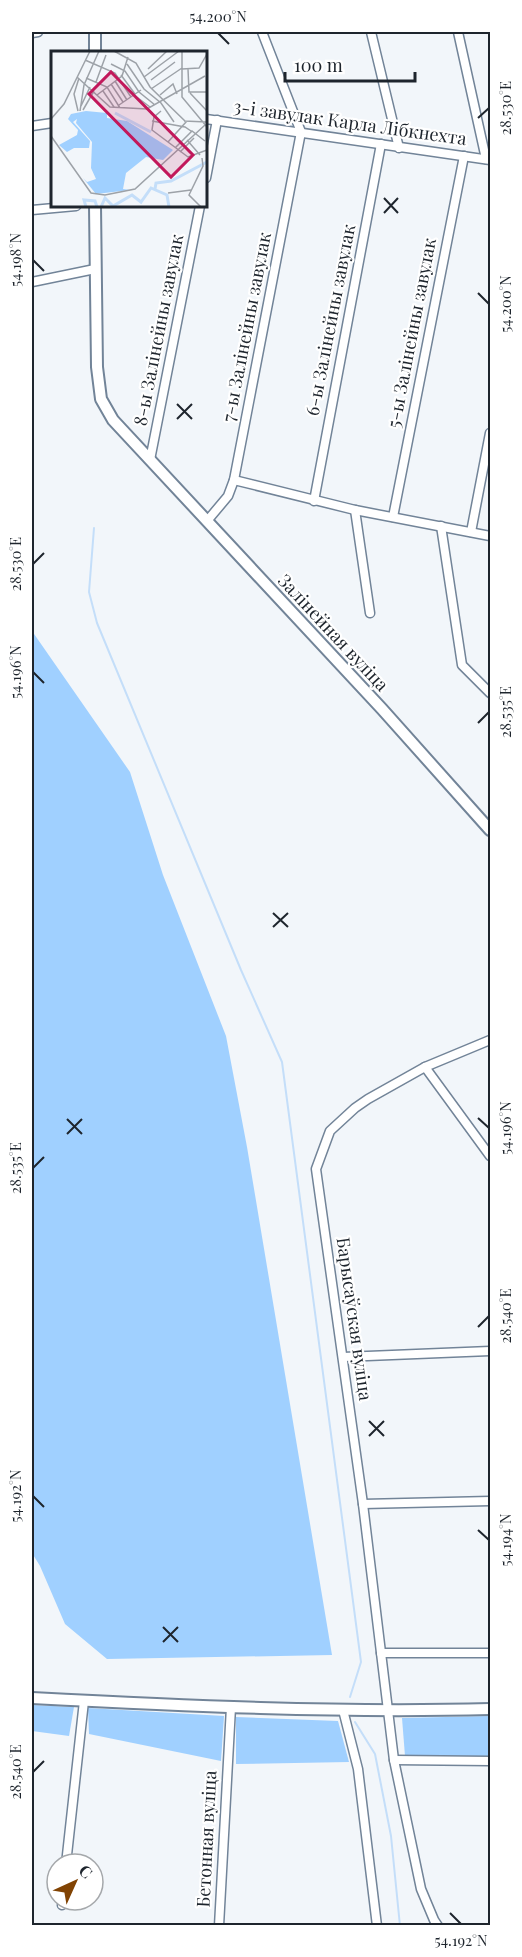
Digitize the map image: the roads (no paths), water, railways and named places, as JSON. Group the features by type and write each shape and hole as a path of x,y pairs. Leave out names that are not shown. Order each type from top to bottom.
{"street":[{"path":"32,33 38,32"},
{"path":"95,32 95,51"},
{"path":"262,32 301,132"},
{"path":"371,32 399,148"},
{"path":"458,32 488,160"},
{"name":"3-і завулак Карла Лібкнехта","path":"207,119 488,160"},
{"path":"207,173 217,120"},
{"path":"32,126 51,123"},
{"name":"7-ы Залінейны завулак","path":"207,521 228,496 234,480 301,132"},
{"name":"6-ы Залінейны завулак","path":"314,501 381,144"},
{"name":"5-ы Залінейны завулак","path":"393,517 464,156"},
{"path":"32,210 65,207"},
{"name":"Залінейная вуліца","path":"95,207 97,367 101,399 113,420 490,830"},
{"name":"8-ы Залінейны завулак","path":"150,460 200,207"},
{"path":"32,282 95,269"},
{"path":"471,532 490,433"},
{"path":"234,480 355,510 490,536"},
{"path":"355,510 370,613"},
{"path":"441,526 462,665 490,693"},
{"path":"490,1041 425,1067 490,1156"},
{"name":"Барысаўская вуліца","path":"425,1067 368,1099 330,1131 316,1169 363,1504 394,1760 421,1889 438,1926"},
{"path":"343,1357 490,1351"},
{"path":"363,1504 490,1501"},
{"path":"381,1653 490,1653"},
{"path":"32,1698 389,1712 490,1709"},
{"path":"67,1852 84,1701"},
{"name":"Бетонная вуліца","path":"219,1926 231,1707"},
{"path":"343,1710 358,1769 377,1926"},
{"path":"394,1760 490,1761"}],"waterway":[{"path":"94,528 89,592 97,623 241,970 282,1062 361,1662 350,1697"},
{"path":"355,1722 375,1754 391,1836 400,1926"}]}
